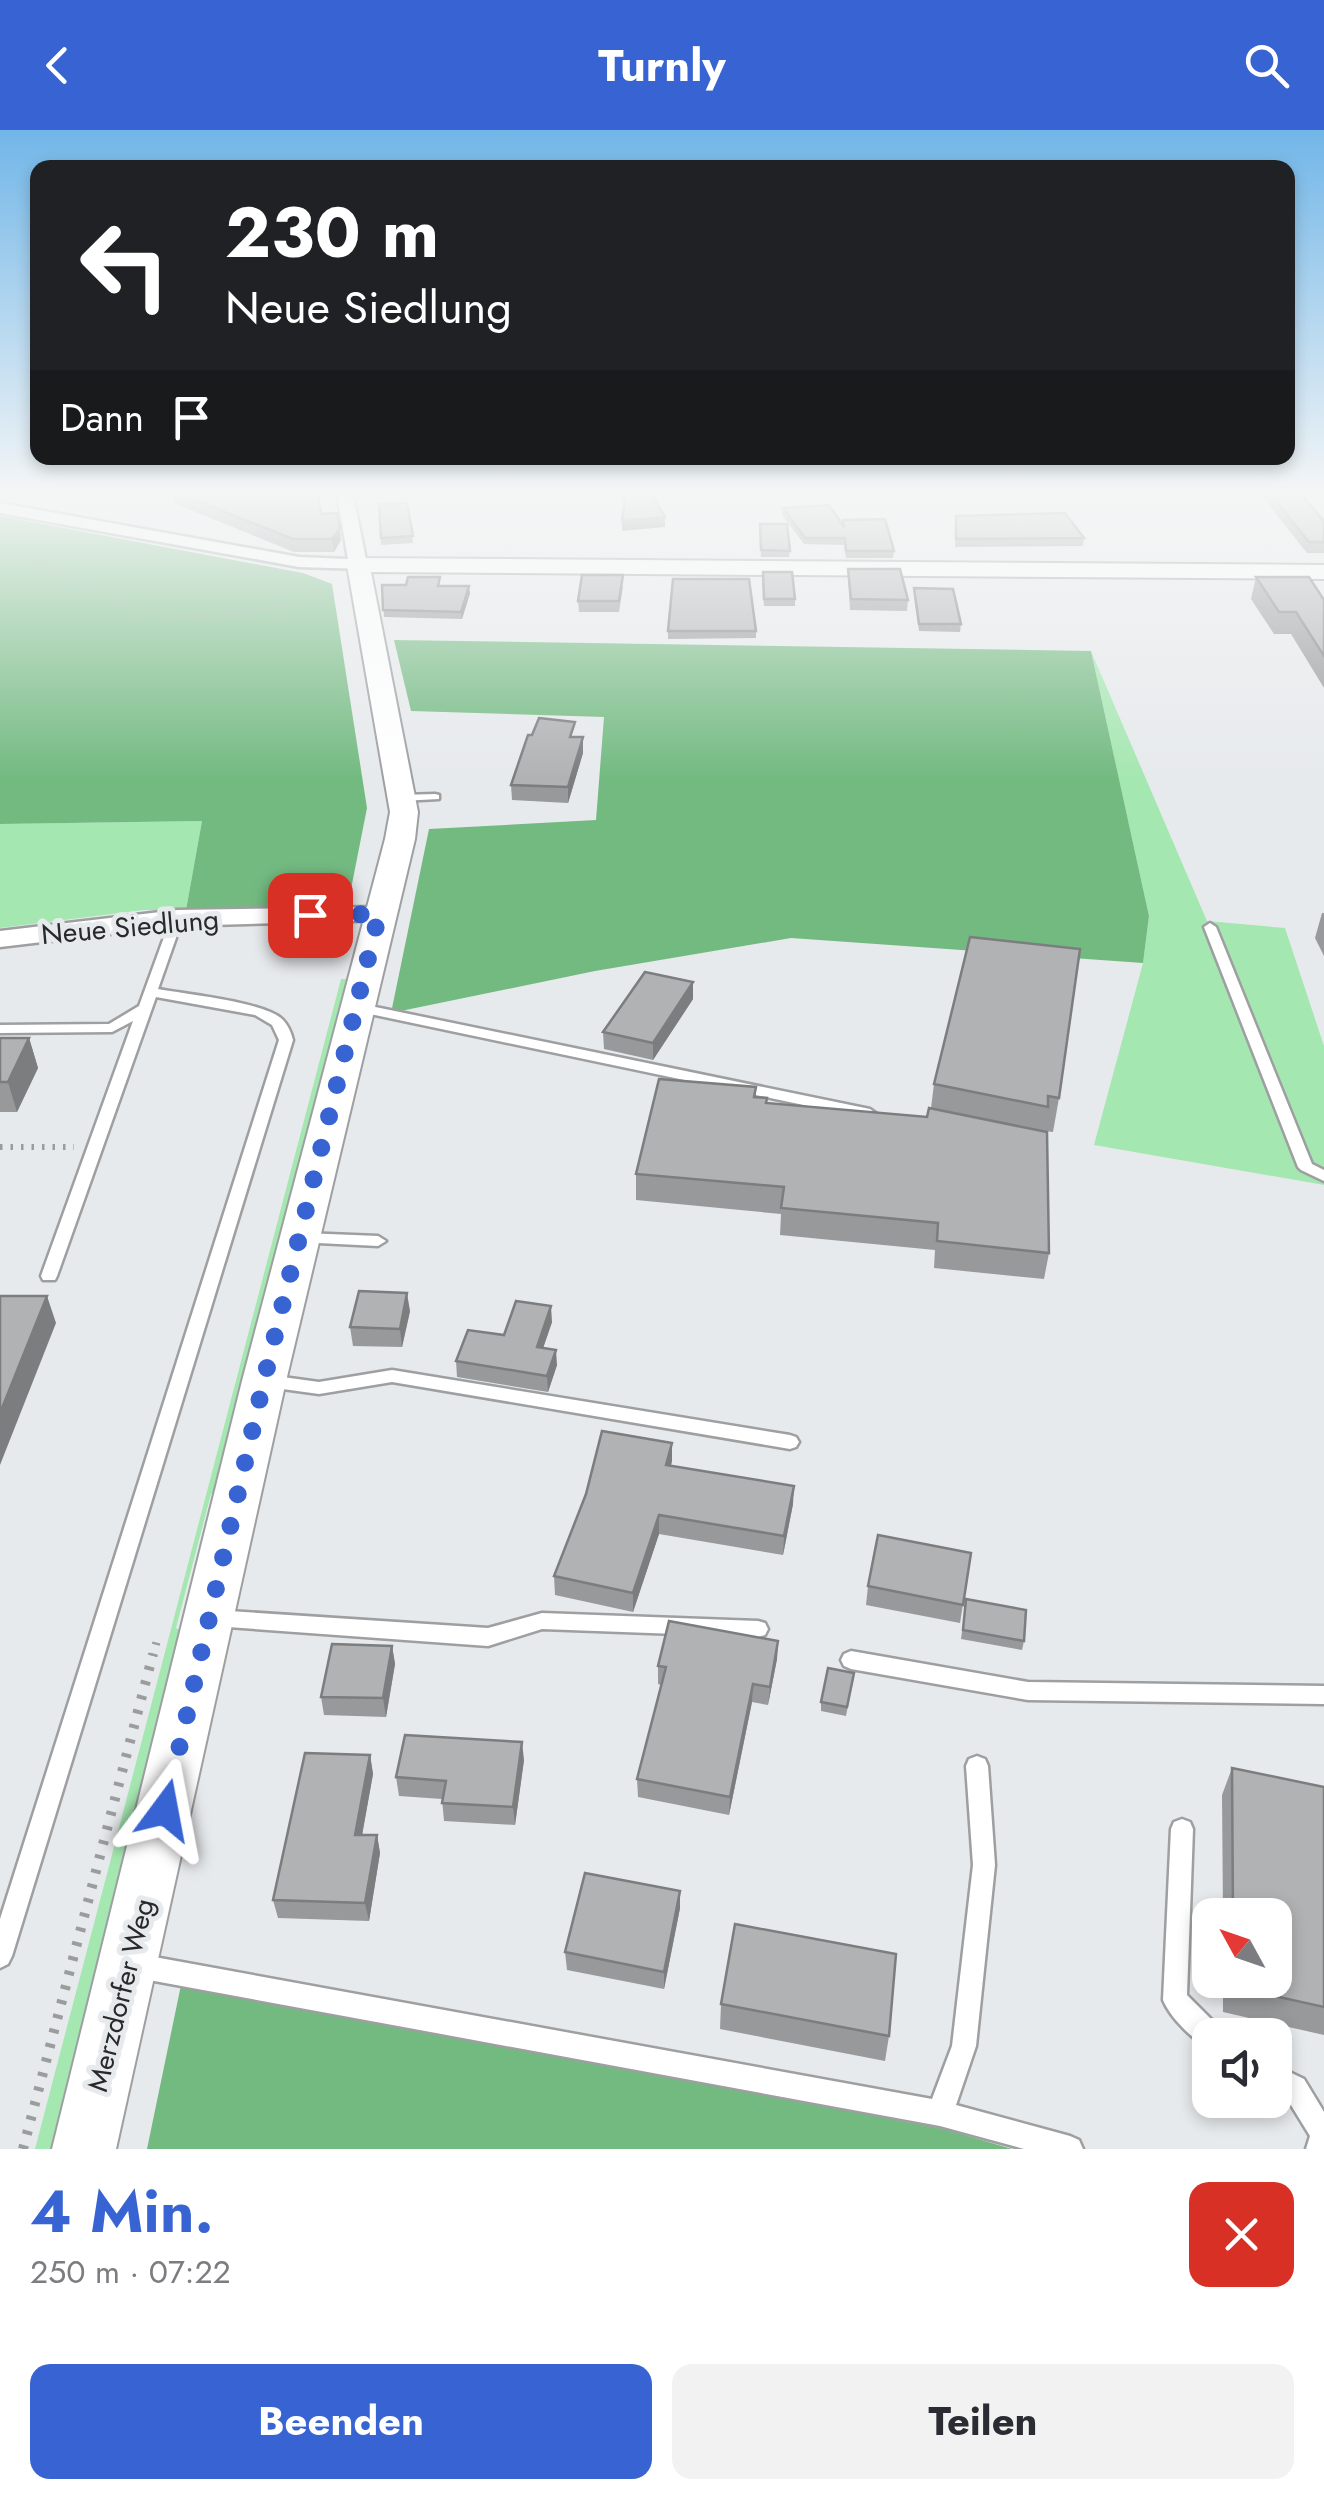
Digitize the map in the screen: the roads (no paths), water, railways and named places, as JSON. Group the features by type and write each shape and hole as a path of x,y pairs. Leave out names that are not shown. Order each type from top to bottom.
{"street":[{"name":"Merzdorfer Weg","path":"84,2149 264,1380 404,812 418,798 364,589"},
{"name":"Neue Siedlung","path":"0,940 177,918 379,914"}],"lane":[{"path":"49,1276 177,918"},
{"path":"1210,926 1306,1167 1324,1176"},
{"path":"0,1029 112,1028 147,1001 258,1012 274,1018 284,1028 286,1040 0,1956"},
{"path":"356,1008 893,1118"},
{"path":"300,1238 378,1242"},
{"path":"264,1380 319,1388 392,1376 790,1442"},
{"path":"210,1618 488,1637 542,1622 758,1629"},
{"path":"851,1660 1028,1690 1324,1695"},
{"path":"940,2112 964,2046 984,1865 977,1766"},
{"path":"1182,1829 1175,2000 1192,2018"},
{"path":"129,1964 940,2112 1070,2149"},
{"path":"1292,2086 1324,2134 1319,2149"}]}
